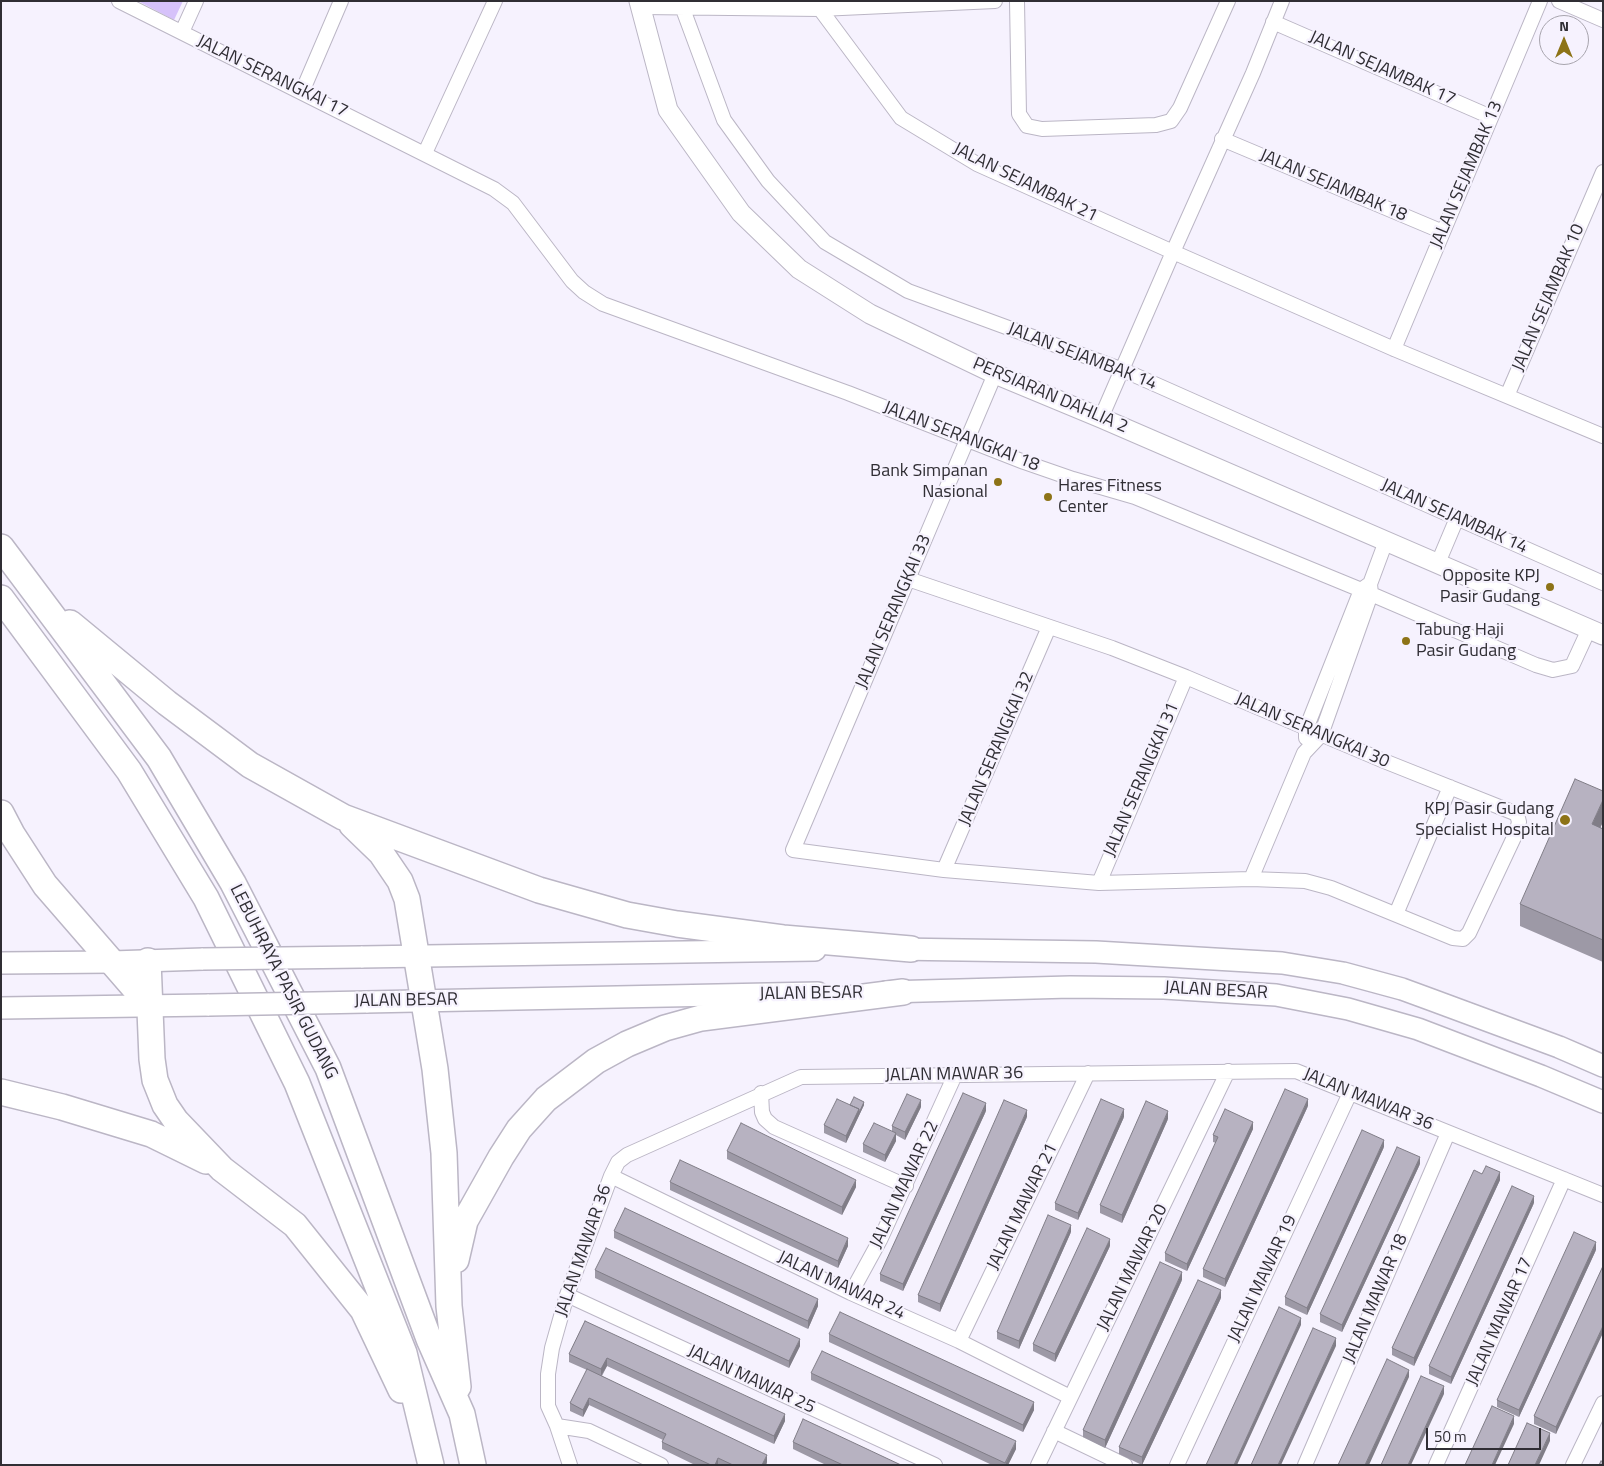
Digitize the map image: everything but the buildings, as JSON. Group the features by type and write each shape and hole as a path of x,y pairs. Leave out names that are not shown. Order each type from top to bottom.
{"highway":[{"name":"LEBUHRAYA PASIR GUDANG","path":"1,547 159,758 233,883 328,1068 429,1339 462,1414 473,1465"},
{"path":"39,597 167,703 250,765 343,817 539,890 627,914 677,924 782,938 911,949"},
{"name":"LEBUHRAYA PASIR GUDANG","path":"1,598 129,770 206,898 301,1092 404,1353 430,1465"},
{"path":"1,813 12,834 45,885 150,1006"},
{"path":"343,817 381,852 400,881 407,899 435,1069 444,1153 449,1306 462,1414"},
{"path":"148,961 152,1058 157,1087 165,1105 176,1120 222,1169 295,1225 363,1310 398,1380 430,1465"},
{"path":"449,1306 457,1253 465,1221 500,1156 519,1129 546,1099 596,1061 627,1044 665,1028 701,1018 903,992"},
{"path":"1,1092 62,1107 150,1134 222,1169"}],"main road":[{"name":"JALAN BESAR","path":"1,963 911,949 1096,952 1282,963 1343,973 1402,989 1559,1047 1601,1065"},
{"name":"JALAN BESAR","path":"1,1008 424,1002 1070,987 1164,988 1276,994 1348,1009 1418,1029 1603,1102"}],"street":[{"name":"JALAN SERANGKAI 17","path":"119,1 425,154"},
{"path":"182,32 196,1"},
{"path":"302,92 341,1"},
{"path":"425,154 495,1"},
{"path":"640,4 819,5 995,1"},
{"path":"1017,1 1019,114 1027,126 1042,129 1156,125 1171,121 1180,108 1228,1"},
{"name":"JALAN SEJAMBAK 13","path":"1394,349 1540,1"},
{"path":"1559,1 1603,20"},
{"path":"1102,418 1172,252 1253,73 1279,2"},
{"name":"PERSIARAN DAHLIA 2","path":"640,4 668,110 740,213 799,269 870,314 995,374 1102,418 1596,632"},
{"name":"JALAN SEJAMBAK 14","path":"680,4 724,120 768,181 825,242 908,291 1123,370 1603,583"},
{"name":"JALAN SEJAMBAK 21","path":"819,5 901,118 977,164 1172,252"},
{"name":"JALAN SEJAMBAK 17","path":"1273,22 1491,117"},
{"name":"JALAN SEJAMBAK 18","path":"1222,139 1443,232"},
{"name":"JALAN SERANGKAI 18","path":"425,154 494,189 513,202 572,281 584,292 603,304 848,393 1073,480 1135,497 1367,589 1536,665 1553,670 1572,666 1596,632"},
{"name":"JALAN SEJAMBAK 10","path":"1507,396 1603,172"},
{"path":"1172,252 1394,349 1603,436"},
{"name":"JALAN SERANGKAI 33","path":"944,870 793,850 995,374"},
{"path":"1438,564 1457,518"},
{"path":"1251,879 1304,753 1306,729 1386,541"},
{"name":"JALAN SERANGKAI 30","path":"908,579 1112,648 1186,677 1320,735 1517,814 1519,822 1516,832 1469,933 1463,939 1454,938 1396,914"},
{"path":"1304,753 1320,735 1367,589"},
{"name":"JALAN SERANGKAI 32","path":"944,870 1049,627"},
{"name":"JALAN SERANGKAI 31","path":"1099,883 1186,677"},
{"path":"944,870 1099,883 1251,879 1305,881 1332,888 1396,914 1450,787"},
{"name":"JALAN MAWAR 36","path":"570,1465 548,1406 548,1374 552,1348 566,1296 618,1162 627,1155 801,1077 1296,1071 1603,1195"},
{"name":"JALAN MAWAR 20","path":"1038,1465 1228,1072"},
{"name":"JALAN MAWAR 21","path":"959,1341 1088,1073"},
{"name":"JALAN MAWAR 22","path":"851,1293 880,1240 906,1186 955,1075"},
{"name":"JALAN MAWAR 19","path":"1177,1465 1350,1093"},
{"path":"761,1094 762,1112 765,1119 774,1127 906,1186"},
{"name":"JALAN MAWAR 18","path":"1305,1465 1448,1133"},
{"name":"JALAN MAWAR 24","path":"611,1176 851,1293 959,1341 1070,1397"},
{"name":"JALAN MAWAR 17","path":"1436,1465 1564,1179"},
{"name":"JALAN MAWAR 25","path":"566,1296 935,1465"},
{"path":"1573,1465 1603,1403"},
{"path":"557,1426 589,1431 661,1465"},
{"path":"1054,1431 1125,1465"}],"shaded area":[{"path":"138,1 183,1 174,20"}],"place":[{"name":"Bank Simpanan Nasional","path":"998,482"},
{"name":"Hares Fitness Center","path":"1048,497"},
{"name":"Opposite KPJ Pasir Gudang","path":"1550,587"},
{"name":"Tabung Haji Pasir Gudang","path":"1406,641"},
{"name":"KPJ Pasir Gudang Specialist Hospital","path":"1565,820"}]}
